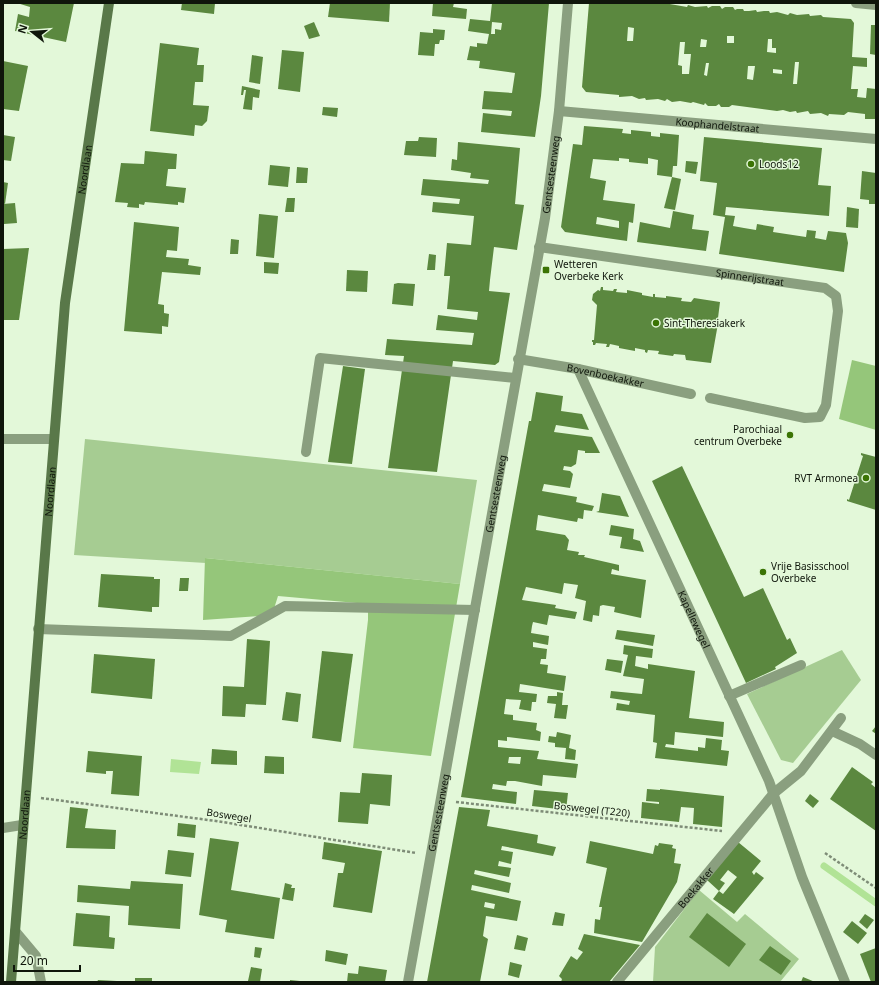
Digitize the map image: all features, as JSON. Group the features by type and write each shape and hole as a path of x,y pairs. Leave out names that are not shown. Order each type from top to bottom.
{"street":[{"name":"Noordlaan","path":"11,982 22,824 64,303 108,3"},
{"name":"Gentsesteenweg","path":"408,982 476,610 518,360 539,247 559,111 568,3"},
{"path":"856,3 876,5"},
{"name":"Koophandelstraat","path":"559,111 876,139"},
{"name":"Spinnerijstraat","path":"539,247 825,288 836,296 838,311 826,406 820,417 805,418 710,398"},
{"path":"306,452 320,358 515,378"},
{"name":"Bovenboekakker","path":"518,360 578,369 691,394"},
{"name":"Kapellewegel","path":"578,369 774,793 802,877 845,982"},
{"path":"3,439 53,439"},
{"path":"38,629 231,636 285,606 476,610"},
{"path":"729,696 801,665"},
{"path":"774,793 800,771 841,718"},
{"path":"832,731 860,744 876,756"},
{"name":"Boekakker","path":"617,982 774,793"},
{"path":"3,828 22,824"},
{"path":"15,931 36,956 41,982"}],"path":[{"name":"Boswegel","path":"25,796 216,821 430,856"},
{"name":"Boswegel (T220)","path":"441,800 740,833"},
{"path":"825,854 876,888"}],"shaded area":[{"path":"852,360 876,366 876,430 839,419"},
{"path":"85,439 477,480 460,584 205,558 206,563 74,555"},
{"path":"205,558 460,584 431,756 353,748 368,620 368,604 278,596 272,615 203,620"},
{"path":"842,650 861,680 793,763 781,760 747,694"},
{"path":"171,759 201,762 199,774 170,772"},
{"path":"699,890 737,922 745,914 799,959 780,982 653,982 655,947"}],"building":[{"path":"17,3 74,3 66,42 15,31 18,14 29,17 30,7"},
{"path":"182,3 215,3 214,14 181,10"},
{"path":"330,3 390,3 389,22 328,17"},
{"path":"433,3 454,3 453,7 467,9 466,19 432,16"},
{"path":"492,3 549,3 541,96 535,137 481,132 483,113 511,116 512,111 482,109 484,91 512,93 515,73 479,68 480,61 467,60 470,46 477,47 477,43 487,44 489,34 468,31 470,19 490,21","holes":["492,22 502,23 501,30 495,29 495,34 491,34"]},
{"path":"589,3 664,3 687,7 688,5 695,7 707,6 708,8 712,6 720,6 722,9 725,7 733,7 735,10 756,10 757,12 769,11 770,13 777,12 788,15 790,13 797,15 809,14 810,16 821,15 823,17 851,19 854,23 852,57 867,58 867,67 853,66 851,89 858,89 857,97 866,98 867,88 876,89 876,119 865,119 865,114 848,112 844,115 829,114 828,116 821,113 810,114 808,111 797,113 796,111 777,111 732,105 729,107 721,107 719,104 716,106 708,106 705,103 704,105 693,102 672,102 667,99 665,101 658,99 646,100 645,98 639,99 632,96 619,97 619,95 586,92 582,87","holes":["628,27 634,28 633,41 627,41","727,36 734,36 734,43 727,43","701,39 707,40 706,47 700,47","768,39 772,39 772,48 776,48 776,53 767,52","680,42 685,42 684,54 691,54 689,74 682,74 682,66 678,65","795,62 799,62 797,84 793,84","706,63 709,63 707,76 704,75","748,66 755,66 753,80 747,79","773,69 782,70 782,74 773,73"]},
{"path":"314,22 320,36 309,39 304,26"},
{"path":"871,25 876,25 876,55 870,54"},
{"path":"433,29 445,30 444,40 440,40 439,44 435,44 434,56 418,55 420,32 433,33"},
{"path":"160,43 199,48 197,65 204,65 203,82 195,82 193,105 209,106 207,121 202,126 195,125 194,136 150,131"},
{"path":"282,50 304,52 300,92 278,89"},
{"path":"252,55 263,57 260,84 249,82"},
{"path":"3,61 28,66 19,111 3,109"},
{"path":"242,86 260,90 259,98 253,97 252,110 243,109 246,90 244,90 243,95 241,95"},
{"path":"323,107 338,108 337,117 322,115"},
{"path":"584,126 623,129 622,133 631,134 631,130 651,132 651,136 660,137 660,133 679,135 677,166 673,166 672,177 657,175 658,160 648,158 648,164 629,162 629,159 619,158 619,161 593,159 590,178 606,181 603,200 635,204 633,223 629,222 627,241 565,232 561,227 573,144 582,145","holes":["597,217 619,221 619,228 596,224"]},
{"path":"3,135 15,137 11,161 3,160"},
{"path":"419,137 437,138 436,157 404,155 406,141 418,141"},
{"path":"704,137 822,148 818,185 831,186 829,216 726,207 725,215 735,216 733,226 756,230 757,224 774,227 773,232 806,237 807,230 816,231 815,238 826,240 828,231 846,233 848,243 844,272 719,254 725,217 713,215 717,183 700,181"},
{"path":"458,142 520,148 515,204 524,205 517,250 494,247 490,280 489,291 510,293 499,362 495,365 453,361 437,472 388,468 404,356 385,355 387,339 472,345 474,333 436,330 438,315 477,320 478,312 447,309 450,276 444,276 447,243 471,245 474,216 432,212 433,202 459,204 460,199 421,195 423,179 488,184 489,180 470,178 471,173 451,170 452,159 457,160"},
{"path":"145,151 177,154 176,169 168,169 166,186 186,188 184,203 178,202 178,205 145,202 144,205 139,204 139,208 127,207 128,203 115,202 121,163 144,164"},
{"path":"686,161 698,162 696,174 685,172"},
{"path":"270,165 290,167 288,187 268,185"},
{"path":"297,167 308,168 307,183 296,183"},
{"path":"862,171 876,173 876,204 869,204 869,200 860,199"},
{"path":"672,177 681,179 675,210 664,208"},
{"path":"3,182 8,183 5,204 3,203"},
{"path":"287,198 295,198 294,212 285,212"},
{"path":"15,203 17,223 4,224 3,204"},
{"path":"847,207 859,209 858,228 846,227"},
{"path":"673,211 694,215 692,229 709,231 706,251 637,242 640,222 670,228"},
{"path":"259,214 278,216 274,258 256,256"},
{"path":"134,222 179,227 177,251 167,250 166,257 189,259 188,265 201,267 200,275 162,272 158,304 164,305 164,313 169,314 168,327 162,326 162,334 124,331"},
{"path":"231,239 239,240 238,254 230,254"},
{"path":"29,248 19,320 3,320 3,249"},
{"path":"429,254 436,255 435,270 427,270"},
{"path":"264,262 279,263 278,274 264,273"},
{"path":"347,270 368,271 367,292 346,291"},
{"path":"394,284 415,284 413,306 392,304"},
{"name":"Sint-Theresiakerk","path":"601,287 603,287 603,290 613,291 614,289 617,289 616,292 627,293 627,290 653,297 653,294 655,294 655,297 666,298 666,296 682,298 681,301 691,302 694,298 720,302 719,318 711,363 686,360 685,355 674,354 673,356 658,354 659,351 648,350 647,353 645,350 635,348 635,351 619,348 619,346 610,344 609,347 606,347 607,344 596,343 593,345 592,340 594,340 597,305 592,300 593,294 598,290 600,291"},
{"path":"343,366 365,369 352,464 328,462"},
{"path":"536,392 563,396 561,411 582,414 589,430 556,425 554,432 592,437 600,453 585,453 585,451 578,450 576,464 571,467 564,466 563,470 570,471 573,474 570,488 544,484 542,491 577,497 576,502 594,506 592,511 584,510 583,519 578,518 577,522 538,515 536,530 565,535 569,540 567,550 579,552 578,555 585,555 584,557 619,565 619,571 612,569 611,574 646,580 641,618 614,612 615,607 603,605 600,606 599,616 593,615 592,622 583,620 586,601 575,598 578,585 564,583 562,594 526,587 522,600 556,605 555,608 577,612 575,619 549,615 547,625 533,622 532,626 531,633 549,636 548,645 533,642 533,647 547,649 546,659 541,659 540,664 548,665 547,673 566,676 564,691 520,684 519,692 537,694 536,702 532,702 531,711 519,709 521,700 506,699 504,714 513,715 513,720 537,723 536,730 541,732 540,741 507,737 507,741 498,740 498,747 539,751 537,759 578,764 576,778 543,775 542,786 515,781 507,781 506,786 493,784 492,789 517,792 516,804 461,797 529,421 531,421","holes":["509,757 521,757 520,764 508,763"]},
{"name":"RVT Armonea","path":"861,453 876,457 876,510 847,501 847,499 849,500 863,456"},
{"path":"682,466 744,597 763,588 787,640 790,638 797,653 775,667 776,669 746,683 652,481"},
{"path":"602,493 620,496 629,517 596,512 599,511"},
{"path":"611,525 634,529 633,539 640,541 644,552 620,548 622,537 609,535"},
{"path":"101,574 154,577 154,579 160,579 159,607 152,607 152,612 98,607"},
{"path":"180,578 189,578 188,591 179,591"},
{"path":"617,630 655,635 653,646 615,639"},
{"path":"247,639 270,641 266,705 246,704 245,717 222,716 223,686 244,687"},
{"path":"624,645 653,649 652,658 636,656 635,666 648,669 648,664 695,671 689,718 724,722 723,737 675,732 674,745 666,744 665,747 698,751 698,747 705,748 706,738 722,740 721,750 729,751 727,766 655,758 657,743 653,742 655,715 616,710 617,703 629,705 630,701 610,698 611,691 642,694 644,679 623,676 628,655 623,654"},
{"path":"322,651 353,654 341,742 312,738"},
{"path":"94,654 155,659 152,699 91,693"},
{"path":"607,659 623,661 621,673 605,670"},
{"path":"286,692 301,694 298,722 282,720"},
{"path":"557,692 563,693 562,705 568,705 566,719 554,718 556,704 547,703 548,696 557,696"},
{"path":"876,726 876,734 872,731"},
{"path":"557,732 571,735 569,748 576,750 575,760 565,759 566,748 555,747 555,743 548,742 549,736 556,737"},
{"path":"212,749 237,751 237,765 211,764"},
{"path":"88,751 142,756 139,796 111,794 113,771 106,771 106,774 86,772"},
{"path":"265,756 284,757 284,774 264,773"},
{"path":"852,767 873,782 871,784 876,788 876,831 830,799"},
{"path":"362,773 392,775 390,806 370,804 368,824 338,822 340,792 360,793"},
{"path":"647,789 724,796 722,827 693,824 694,808 681,807 679,822 641,818 642,802 659,804 659,802 646,801"},
{"path":"534,790 568,793 566,810 532,806"},
{"path":"810,794 819,801 813,808 805,801"},
{"path":"70,807 88,809 85,828 116,830 115,849 66,848"},
{"path":"459,807 490,810 487,826 538,835 537,843 556,847 553,856 502,846 501,850 513,852 511,864 499,861 498,866 511,868 509,877 475,870 474,874 511,883 509,893 472,885 471,890 521,901 517,921 486,916 483,936 488,939 480,982 427,982","holes":["485,902 495,904 494,909 484,907"]},
{"path":"178,823 196,825 195,838 177,836"},
{"path":"210,838 239,842 231,890 280,898 274,939 225,932 227,920 199,915"},
{"path":"590,841 653,854 655,845 658,846 659,843 673,845 672,848 676,849 674,863 681,864 677,882 642,942 594,933 595,919 600,920 602,907 599,907 607,868 586,863"},
{"path":"324,842 382,851 372,913 333,907 338,873 343,873 345,863 322,859"},
{"path":"738,842 761,861 752,872 754,875 756,872 764,878 734,914 713,899 719,891 707,880","holes":["728,870 737,877 723,894 719,891 725,883 720,880"]},
{"path":"168,850 194,853 191,877 165,874"},
{"path":"131,881 183,884 180,929 128,925 129,906 77,902 78,885 130,889"},
{"path":"285,883 292,885 291,888 295,888 293,901 282,899"},
{"path":"555,912 565,914 563,926 552,925"},
{"path":"76,913 110,916 109,937 115,938 114,949 73,946"},
{"path":"707,913 746,944 729,967 689,937"},
{"path":"865,914 874,920 867,929 859,922"},
{"path":"852,921 867,933 858,944 843,932"},
{"path":"584,934 640,945 609,982 561,982 562,979 559,976 571,956 577,960 583,952 578,949"},
{"path":"517,935 528,938 525,951 514,949"},
{"path":"770,946 791,961 781,975 759,960"},
{"path":"255,947 262,948 260,958 254,957"},
{"path":"876,948 876,982 871,982 860,954"},
{"path":"326,950 348,954 346,965 325,961"},
{"path":"510,962 522,965 519,978 508,975"},
{"path":"359,966 387,970 385,982 347,982 348,973 358,974"},
{"path":"251,967 262,969 260,982 248,981"},
{"path":"803,977 815,982 801,982"},
{"path":"135,978 152,978 152,982 135,982"},
{"path":"98,980 117,981 117,982 97,982"},
{"path":"290,980 300,981 300,982 290,982"}],"waterway":[{"path":"824,866 876,903"}],"place":[{"name":"Loods12","path":"751,164"},
{"name":"Wetteren Overbeke Kerk","path":"546,270"},
{"name":"Sint-Theresiakerk","path":"656,323"},
{"name":"Parochiaal centrum Overbeke","path":"790,435"},
{"name":"RVT Armonea","path":"866,478"},
{"name":"Vrije Basisschool Overbeke","path":"763,572"}]}
